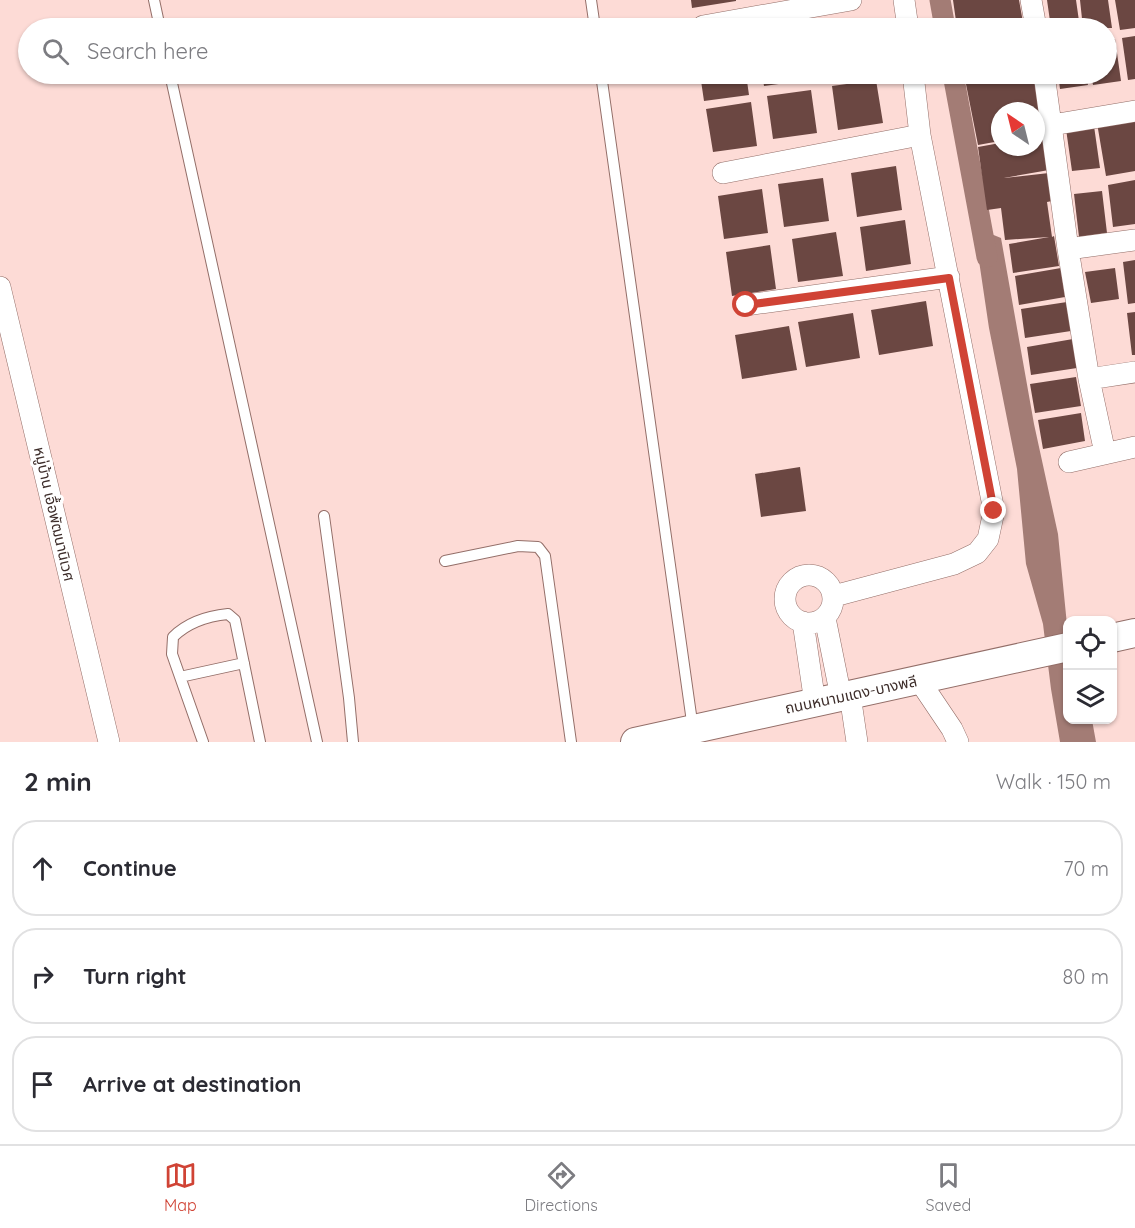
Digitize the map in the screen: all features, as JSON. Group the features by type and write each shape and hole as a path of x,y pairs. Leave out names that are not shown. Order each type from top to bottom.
{"main road":[{"path":"1117,637 1135,633"},
{"name":"ถนนหนามแดง-บางพลี","path":"635,742 1063,648"}],"street":[{"path":"749,18 851,0"},
{"path":"904,0 907,18"},
{"path":"1031,0 1034,18"},
{"path":"834,596 954,564 977,553 988,539 994,511 920,135 914,84"},
{"path":"1046,84 1068,249 1089,379 1105,453"},
{"path":"1052,125 1135,111"},
{"path":"723,173 920,135"},
{"path":"1068,249 1135,240"},
{"path":"746,305 949,278"},
{"name":"หมู่บ้าน เอื้อพัฒนานิเวศ","path":"0,287 109,742"},
{"path":"1089,379 1135,372"},
{"path":"1069,462 1135,447"},
{"path":"802,622 818,622 830,612 834,596 826,581 819,577 811,575 795,579 786,592 785,599 790,614 802,622 856,742"},
{"path":"825,618 835,698"},
{"path":"919,680 952,729 958,742"}],"lane":[{"path":"154,0 158,18"},
{"path":"591,0 594,18"},
{"path":"172,84 317,742"},
{"path":"602,84 693,729"},
{"path":"324,516 353,742"},
{"path":"445,561 518,546 538,547 545,556 570,742"},
{"path":"203,742 172,654 173,637 181,629 213,615 228,614 235,620 260,742"},
{"path":"180,677 244,663"}],"shaded area":[{"path":"974,227 1001,238 1034,424 1058,534 1066,616 1063,616 1063,724 1093,724 1096,742 1060,742 1043,624 1026,564 1017,469 989,328"}],"building":[{"path":"691,0 736,0 736,1 692,8"},
{"path":"953,0 1019,0 1022,18 956,18"},
{"path":"1047,0 1076,0 1079,18 1050,18"},
{"path":"1080,0 1108,0 1111,18 1082,18"},
{"path":"1115,0 1135,0 1135,28 1120,30"},
{"path":"1135,36 1135,79 1128,80 1122,38"},
{"path":"1117,53 1121,81 1117,82"},
{"path":"701,84 747,84 749,95 704,101"},
{"path":"877,84 883,123 838,130 832,86"},
{"path":"966,84 1035,84 1038,102 991,102 991,143 978,145"},
{"path":"1059,84 1088,85 1060,89"},
{"path":"811,90 817,133 773,139 767,96"},
{"path":"751,102 757,146 713,152 706,109"},
{"path":"1135,117 1135,171 1106,176 1097,123"},
{"path":"1094,126 1100,168 1072,171 1066,129"},
{"path":"991,145 991,156 1045,156 1045,147 1049,170 1004,178 1049,173 1052,201 1047,202 1059,266 1013,273 1009,244 1049,237 1005,240 1001,208 987,210 978,147"},
{"path":"896,166 902,210 857,217 851,173"},
{"path":"823,178 829,221 784,227 778,184"},
{"path":"1135,180 1135,224 1113,227 1108,185"},
{"path":"762,189 768,233 724,239 718,196"},
{"path":"1102,191 1107,233 1079,237 1074,194"},
{"path":"905,220 911,264 866,271 860,227"},
{"path":"836,232 843,276 798,282 792,239"},
{"path":"770,245 776,289 732,296 726,252"},
{"path":"1135,260 1135,303 1128,304 1123,262"},
{"path":"1061,268 1065,297 1019,305 1015,276"},
{"path":"1115,268 1119,299 1091,303 1085,272"},
{"path":"926,301 933,346 879,355 871,310"},
{"path":"1067,302 1071,331 1025,338 1021,309"},
{"path":"1135,312 1135,355 1132,355 1127,313"},
{"path":"853,313 860,358 806,367 798,322"},
{"path":"789,326 797,370 742,379 735,335"},
{"path":"1073,339 1077,368 1031,375 1027,347"},
{"path":"1076,377 1081,406 1035,413 1030,384"},
{"path":"1081,413 1085,441 1043,449 1038,420"},
{"path":"800,467 806,511 761,517 755,474"}],"waterway":[{"path":"940,0 943,18"},
{"path":"955,84 987,257"}],"route":[{"path":"746,305 949,278 994,511"}]}
